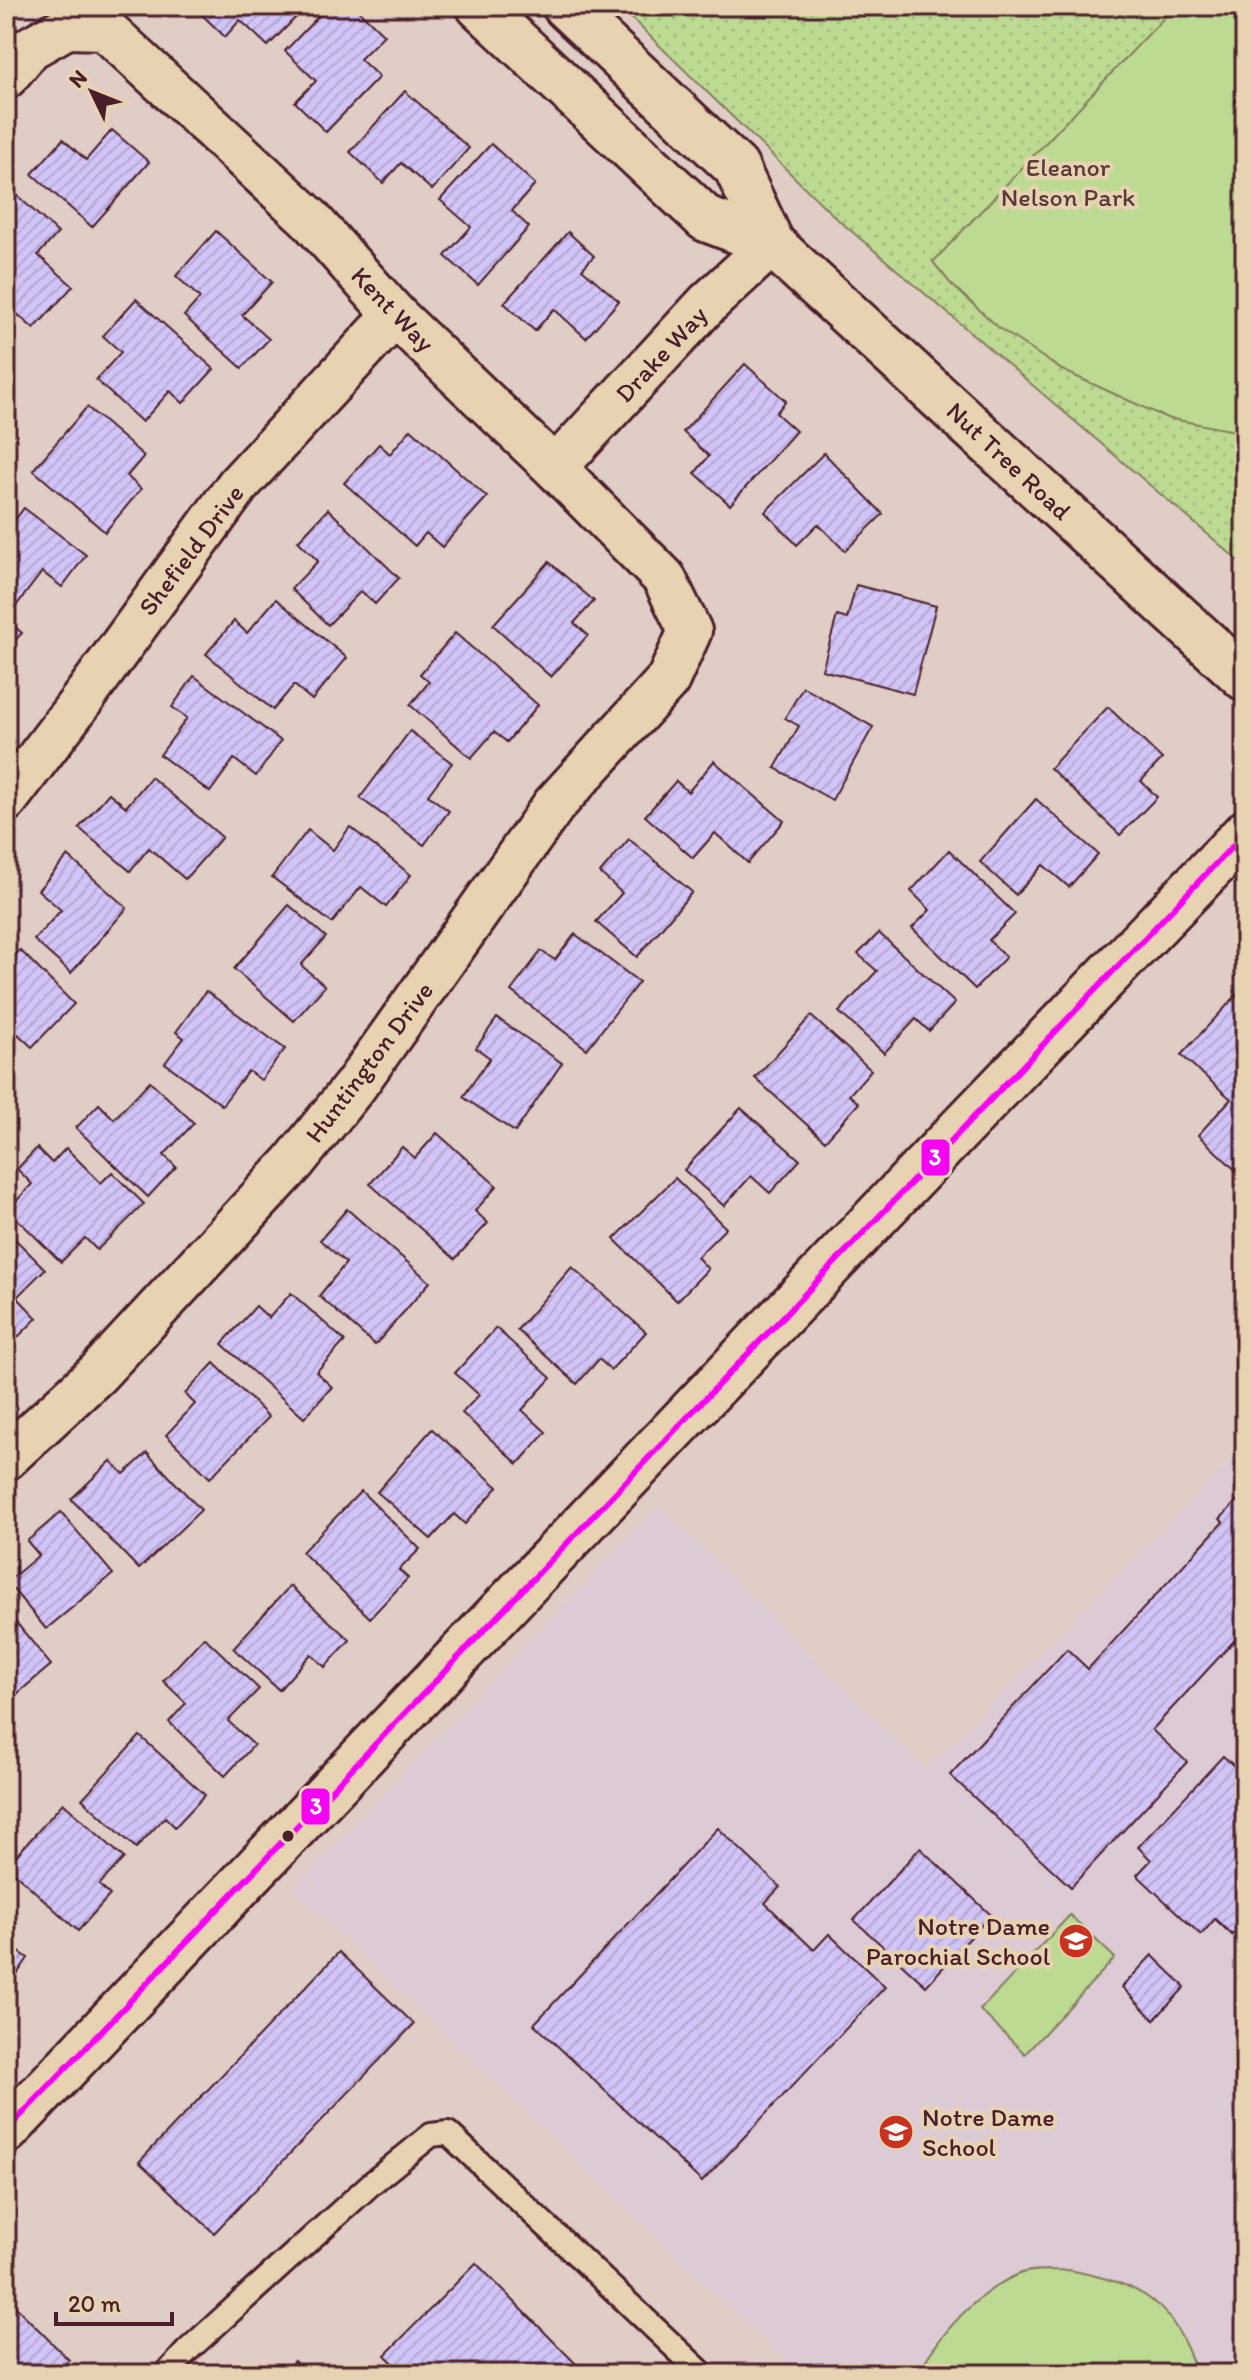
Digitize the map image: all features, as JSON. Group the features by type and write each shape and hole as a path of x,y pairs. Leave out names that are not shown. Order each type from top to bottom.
{"street":[{"name":"Nut Tree Road","path":"479,6 706,219 772,244 1245,678"},
{"name":"Nut Tree Road","path":"565,6 736,167 772,244"},
{"name":"Kent Way","path":"6,77 30,48 67,27 104,28 309,218 395,315 555,468 664,578 690,631"},
{"name":"Drake Way","path":"555,468 707,304 772,244"},
{"name":"Shefield Drive","path":"6,800 238,485 395,315"},
{"name":"Huntington Drive","path":"6,1458 98,1373 293,1163 355,1086 554,805 668,680 690,631"},
{"path":"6,2131 1245,833"}],"lane":[{"path":"166,2374 188,2350 372,2183 431,2135 448,2133 703,2374"}],"shaded area":[{"name":"Notre Dame School","path":"1245,1446 1245,2374 799,2374 293,1889 659,1505 926,1770"}],"green space":[{"name":"Eleanor Nelson Park","path":"619,6 1245,6 1245,566 836,218"},
{"path":"1175,6 1245,6 1245,433 1167,418 1062,370 999,328 951,284 933,262"},
{"path":"1070,1915 1115,1958 1025,2054 980,2010"},
{"path":"1069,2270 1117,2282 1152,2300 1177,2329 1197,2374 921,2374 920,2369 950,2327 989,2291 1025,2272"}],"building":[{"path":"193,6 307,6 268,46 240,20 225,37"},
{"path":"328,6 354,6 384,35 360,59 379,77 326,132 295,102 316,81 285,51"},
{"path":"405,91 469,148 432,190 401,163 383,183 350,152"},
{"path":"112,130 149,162 92,227 32,174 63,139 86,160"},
{"path":"491,144 535,184 512,211 529,227 478,285 445,256 471,227 440,200"},
{"path":"10,189 58,233 38,255 73,286 34,329 6,304 6,193"},
{"path":"216,231 272,282 242,315 269,339 242,368 184,316 200,298 176,276"},
{"path":"568,232 594,256 582,269 619,301 586,338 554,309 535,331 504,303"},
{"path":"136,299 214,369 183,403 170,391 142,422 96,380 121,352 103,336"},
{"path":"745,364 786,401 776,413 796,431 730,505 695,473 709,456 683,432"},
{"path":"87,407 144,456 127,476 141,489 105,532 33,470"},
{"path":"411,429 487,497 442,547 426,533 415,546 344,483 379,444 390,454"},
{"path":"824,453 883,514 845,551 818,524 797,545 765,512"},
{"path":"24,508 86,555 62,587 42,572 16,606 6,598 6,532"},
{"path":"328,509 399,578 375,604 361,591 328,625 291,589 318,561 298,541"},
{"path":"549,562 594,601 574,623 588,635 551,677 493,625"},
{"path":"856,585 936,606 913,694 822,670 837,616 847,619"},
{"path":"276,599 347,658 312,700 294,685 273,710 206,654 234,621 247,633"},
{"path":"6,619 22,633 6,650"},
{"path":"455,633 538,705 507,742 494,732 471,758 410,705 429,682 420,674"},
{"path":"194,676 281,741 256,776 234,759 210,792 160,755 187,718 172,707"},
{"path":"803,687 873,727 832,800 775,768 799,726 785,718"},
{"path":"1108,707 1162,759 1141,781 1157,797 1120,835 1050,768"},
{"path":"410,731 452,763 428,795 449,811 424,845 360,798"},
{"path":"714,761 784,821 748,863 715,833 693,858 645,816 676,781 688,792"},
{"path":"151,777 222,837 185,879 149,848 130,871 79,828 109,793 126,807"},
{"path":"1036,799 1098,854 1069,887 1043,865 1016,895 980,862"},
{"path":"350,827 411,875 386,907 361,887 332,923 272,877 308,830 333,850"},
{"path":"629,839 692,892 637,957 596,922 622,893 600,873"},
{"path":"949,850 1015,914 989,940 1006,957 975,989 912,928 930,910 911,891"},
{"path":"68,856 127,908 71,973 34,940 61,910 38,890"},
{"path":"289,905 326,937 301,965 325,986 294,1021 234,969"},
{"path":"879,933 955,1003 929,1031 916,1019 884,1053 839,1012 877,971 858,954"},
{"path":"575,934 639,982 587,1049 511,991 541,951 555,960"},
{"path":"20,950 74,1004 32,1047 6,1023 6,964"},
{"path":"1245,986 1245,1179 1198,1135 1231,1099 1181,1055"},
{"path":"206,991 285,1049 261,1080 248,1071 222,1105 165,1063 184,1038 176,1032"},
{"path":"811,1016 871,1070 849,1095 859,1103 825,1141 755,1078"},
{"path":"497,1018 562,1063 515,1132 463,1097 490,1058 476,1048"},
{"path":"150,1081 194,1123 164,1155 176,1167 148,1197 76,1128 99,1104 114,1119"},
{"path":"741,1108 800,1160 770,1193 751,1176 724,1206 684,1170"},
{"path":"437,1133 497,1186 475,1211 488,1223 455,1259 370,1184 402,1147 415,1158"},
{"path":"37,1148 52,1163 66,1148 101,1183 112,1172 144,1204 97,1250 85,1238 61,1262 8,1210 32,1184 17,1169"},
{"path":"675,1178 726,1228 697,1257 708,1269 677,1301 614,1239"},
{"path":"347,1209 430,1282 375,1345 319,1296 346,1263 320,1240"},
{"path":"8,1232 45,1269 17,1297 37,1318 6,1349"},
{"path":"572,1267 646,1332 611,1370 599,1359 577,1384 517,1330"},
{"path":"291,1293 345,1341 316,1372 332,1387 304,1418 222,1344 256,1306 269,1318"},
{"path":"496,1328 551,1378 522,1410 546,1432 518,1464 462,1413 479,1395 455,1373"},
{"path":"214,1363 269,1417 210,1478 166,1435 195,1404 185,1394"},
{"path":"432,1429 498,1487 465,1524 454,1514 431,1539 377,1492"},
{"path":"147,1453 201,1510 139,1569 71,1499 111,1461 124,1474"},
{"path":"361,1491 420,1549 399,1570 408,1578 370,1618 302,1552"},
{"path":"1245,1492 1245,1629 1152,1730 1187,1762 1071,1887 950,1775 1067,1649 1088,1669 1223,1522 1220,1519"},
{"path":"61,1512 113,1574 46,1629 7,1582 39,1555 27,1541"},
{"path":"290,1586 350,1640 325,1667 311,1654 279,1690 233,1648"},
{"path":"6,1610 51,1665 6,1703"},
{"path":"204,1637 259,1689 228,1721 254,1745 225,1776 169,1722 186,1703 163,1681"},
{"path":"140,1736 205,1795 175,1827 165,1817 136,1848 82,1799"},
{"path":"1223,1756 1245,1776 1245,1921 1232,1935 1215,1919 1201,1935 1137,1875 1151,1860 1138,1847"},
{"path":"63,1803 124,1858 99,1885 110,1895 78,1931 7,1866"},
{"path":"718,1828 780,1887 765,1903 814,1950 829,1934 885,1987 702,2182 534,2024"},
{"path":"920,1848 991,1915 926,1986 854,1920"},
{"path":"6,1943 28,1958 6,1990"},
{"path":"339,1952 414,2024 214,2233 139,2162"},
{"path":"1152,1955 1185,1987 1154,2020 1122,1987"},
{"path":"476,2263 586,2374 404,2374 385,2355"},
{"path":"13,2304 69,2360 55,2374 6,2374 6,2311"},
{"path":"294,2361 307,2374 280,2374"}],"transit line":[{"name":"3","path":"6,2131 1245,833"}],"place":[{"name":"Notre Dame Parochial School","path":"1076,1941"},
{"name":"Notre Dame School","path":"896,2132"}]}
